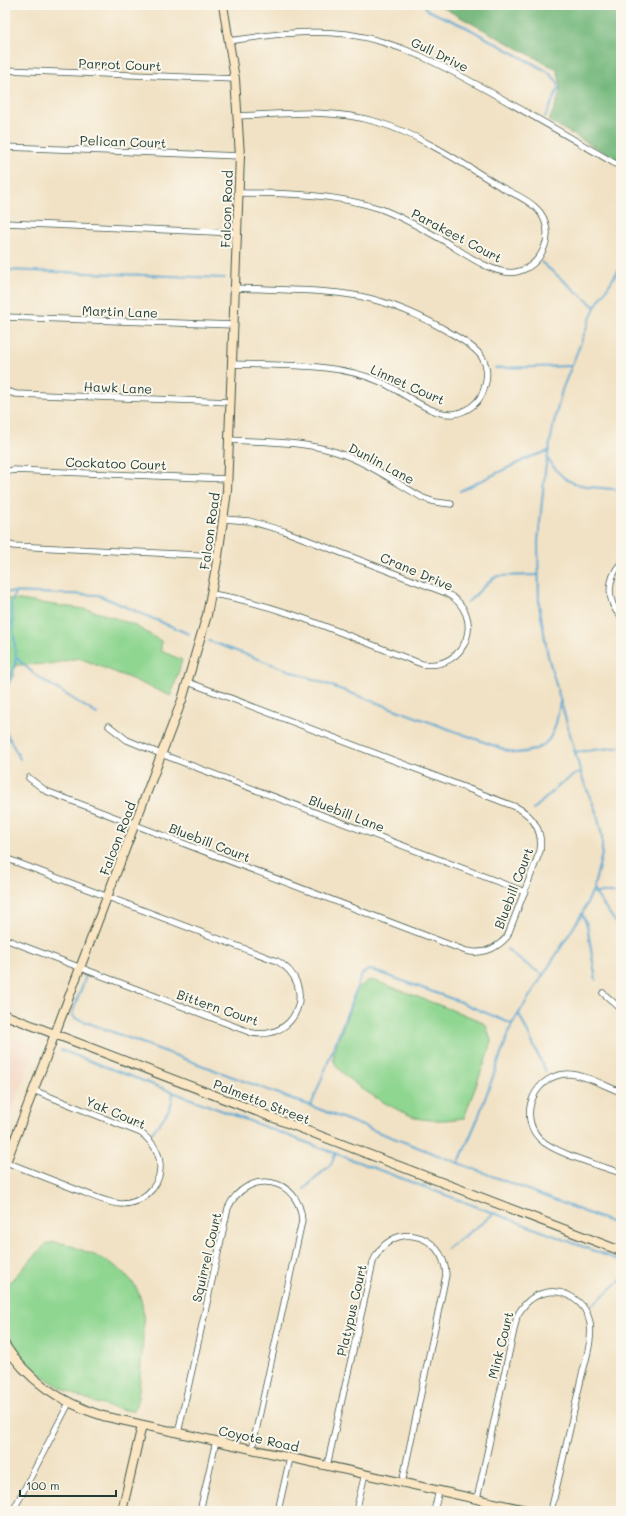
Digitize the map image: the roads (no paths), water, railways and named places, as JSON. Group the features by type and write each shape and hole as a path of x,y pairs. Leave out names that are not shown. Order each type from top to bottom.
{"street":[{"name":"Falcon Road","path":"55,1034 188,682 212,594 224,519 227,479 240,156 235,79 223,5"},
{"name":"Gull Drive","path":"229,41 291,32 328,33 364,37 399,46 439,64 621,167"},
{"name":"Parrot Court","path":"5,70 235,79"},
{"name":"Parakeet Court","path":"238,116 313,112 345,115 393,128 433,147 534,206 540,213 546,227 546,242 541,254 528,268 514,272 505,272 488,267 400,217 365,204 337,198 239,193"},
{"name":"Pelican Court","path":"5,147 240,156"},
{"path":"5,223 238,233"},
{"name":"Linnet Court","path":"232,364 323,368 352,372 382,382 433,410 450,414 464,411 475,403 483,392 487,378 484,361 473,347 442,328 403,309 360,296 338,293 235,288"},
{"name":"Martin Lane","path":"5,317 234,326"},
{"name":"Hawk Lane","path":"5,391 24,394 231,402"},
{"name":"Dunlin Lane","path":"229,440 306,445 322,448 352,459 424,498 435,502 451,504"},
{"name":"Cockatoo Court","path":"5,472 14,470 227,479"},
{"name":"Crane Drive","path":"212,594 240,599 282,611 422,664 440,664 451,659 464,645 468,634 468,623 464,611 453,598 446,593 284,531 249,521 224,519"},
{"path":"5,544 14,546 218,556"},
{"path":"621,563 612,577 610,589 613,606 621,616"},
{"name":"Bluebill Court","path":"29,778 46,791 472,952 489,950 503,941 510,932 540,852 541,841 536,825 521,809 188,682"},
{"name":"Bluebill Lane","path":"109,726 127,740 161,754 525,892"},
{"name":"Bittern Court","path":"5,858 282,964 290,971 296,980 300,996 298,1007 293,1018 285,1026 275,1032 258,1034 5,940"},
{"path":"603,993 621,1009"},
{"name":"Palmetto Street","path":"5,1015 621,1251"},
{"path":"6,1164 55,1034"},
{"path":"621,1092 578,1076 558,1075 544,1082 537,1090 531,1100 529,1112 533,1130 545,1144 621,1173"},
{"name":"Yak Court","path":"6,1164 120,1204 132,1202 144,1197 153,1188 159,1176 160,1165 158,1154 153,1144 141,1133 33,1090"},
{"name":"Squirrel Court","path":"178,1433 228,1208 234,1197 248,1185 260,1182 272,1182 283,1187 292,1194 299,1204 302,1221 252,1449"},
{"name":"Platypus Court","path":"328,1466 373,1262 378,1251 386,1242 403,1236 415,1236 426,1240 436,1247 445,1263 446,1275 402,1483"},
{"name":"Mink Court","path":"477,1499 517,1316 523,1305 533,1297 544,1293 557,1292 573,1297 581,1304 589,1318 590,1328 583,1371 551,1511"},
{"name":"Coyote Road","path":"5,1345 12,1356 38,1382 69,1403 103,1416 477,1499 513,1509 530,1511"},
{"path":"5,1361 12,1356"},
{"path":"13,1511 69,1403"},
{"path":"122,1511 142,1425"},
{"path":"200,1511 216,1441"},
{"path":"278,1511 290,1458"},
{"path":"356,1511 365,1474"},
{"path":"434,1511 439,1491"}],"waterway":[{"path":"424,5 427,10 466,27 548,72 557,81 559,87 545,117"},
{"path":"541,262 595,307"},
{"path":"459,1162 478,1118 512,1024 582,914 593,890 602,854 602,836 597,814 582,777 548,656 539,604 538,542 545,471 553,427 562,390 595,307 621,266"},
{"path":"5,270 225,278"},
{"path":"495,368 572,366"},
{"path":"460,491 530,457 549,451"},
{"path":"547,458 560,475 571,482 585,486 621,490"},
{"path":"467,603 492,579 498,576 538,575"},
{"path":"5,592 98,595 189,634"},
{"path":"5,690 13,675 16,657 11,604 15,592"},
{"path":"209,641 514,753 536,749 549,739 556,723 560,702"},
{"path":"16,657 35,675 97,714"},
{"path":"5,730 20,759"},
{"path":"575,752 621,747"},
{"path":"533,810 563,782 581,771"},
{"path":"593,890 621,930"},
{"path":"596,893 621,893"},
{"path":"582,914 587,925 596,980"},
{"path":"507,949 517,958 543,975"},
{"path":"311,1106 362,974 368,970 375,971 458,1001 512,1024"},
{"path":"86,976 72,1014 75,1018 311,1106 621,1226"},
{"path":"519,1014 546,1072"},
{"path":"61,1050 621,1261"},
{"path":"152,1133 170,1108 173,1097 172,1091"},
{"path":"304,1189 331,1164 336,1153"},
{"path":"446,1249 494,1213"},
{"path":"592,1305 621,1280"}]}
